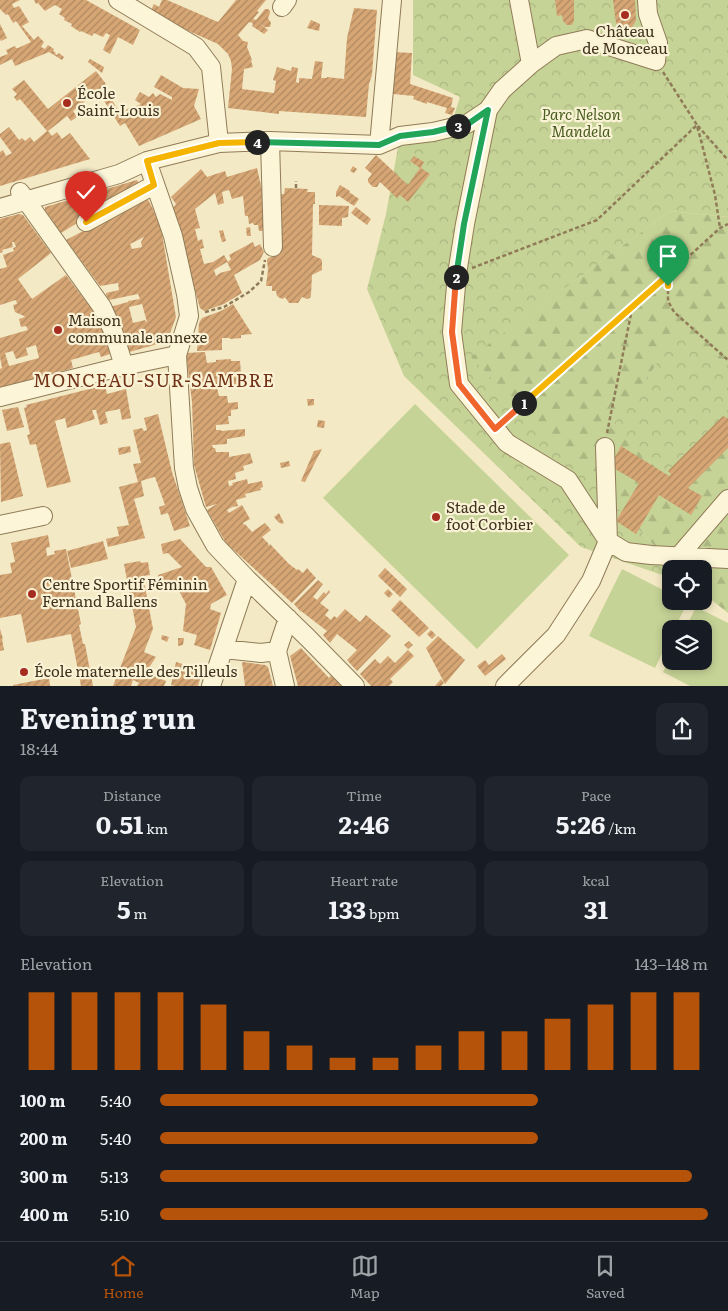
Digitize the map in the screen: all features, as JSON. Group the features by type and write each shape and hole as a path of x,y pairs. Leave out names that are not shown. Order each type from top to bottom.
{"street":[{"path":"118,0 144,7 196,47 211,67 219,143"},
{"path":"379,145 392,0"},
{"path":"519,0 531,64"},
{"path":"0,197 23,196 120,174 147,161 219,143 270,141 379,145 400,136 433,132 468,124 488,110 502,90 531,64 556,46 587,39 656,61 658,43 648,14 647,0"},
{"path":"488,110 464,224 457,274 452,332 459,384 506,443 568,480 608,541 626,552 728,559"},
{"path":"270,141 273,247"},
{"path":"147,161 172,236 186,294 188,316 177,355 184,468 195,509 215,545 354,686"},
{"path":"86,222 154,185"},
{"path":"0,208 23,196"},
{"path":"23,196 102,307 113,331 124,366"},
{"path":"0,397 124,366 177,355"},
{"path":"506,686 556,636 591,581 608,541 604,447"},
{"path":"679,556 728,499"},
{"path":"0,525 43,516"},
{"path":"211,686 247,579"},
{"path":"285,686 278,651 288,618"},
{"path":"224,649 261,653 278,651"}],"path":[{"path":"656,61 697,125 728,160"},
{"path":"697,125 720,228"},
{"path":"457,274 597,220 697,125"},
{"path":"296,181 296,188"},
{"path":"495,429 720,228 728,224"},
{"path":"188,316 224,306 250,292 261,281 266,258 273,247"},
{"path":"668,275 668,301 674,312 728,360"},
{"path":"604,447 632,308"}],"green space":[{"name":"Parc Nelson Mandela","path":"413,0 728,0 728,217 670,211 471,357 668,560 662,560 662,575 581,547 404,376 367,289 386,214 400,136 454,116 460,97 413,75"},
{"path":"670,211 728,217 728,613 712,600 712,560 668,560 470,357"},
{"path":"680,331 728,365 728,412 665,473 611,428"},
{"name":"Stade de foot Corbier","path":"415,404 569,555 477,649 323,498"},
{"path":"622,569 662,589 662,610 684,610 679,620 662,620 662,654 655,668 589,636"},
{"path":"694,610 702,610 728,623 728,686 690,686 663,672 664,670 712,670 712,620 690,620"}],"building":[{"path":"0,0 20,0 12,4 14,8 19,6 29,22 22,26 34,40 38,36 44,42 41,47 45,49 48,45 54,49 55,54 59,53 64,57 62,60 49,52 15,66 12,59 0,65 0,57 8,54 6,50 15,46 18,48 31,42 16,21 13,23 8,14 6,15 0,9"},
{"path":"34,0 86,0 140,30 133,45 118,37 110,54 103,50 110,35 106,33 103,37 94,33 92,36 80,32 59,14 62,9 55,5 45,11"},
{"path":"162,0 167,0 218,22 236,0 266,0 253,19 256,20 265,9 268,9 270,11 268,18 271,23 270,27 265,27 259,23 268,30 264,34 249,22 238,35 243,41 248,42 247,47 253,67 244,69 242,89 274,93 276,81 273,80 277,67 291,71 292,67 298,68 296,82 299,83 299,78 312,79 315,61 323,62 321,78 344,79 347,38 354,8 377,10 372,75 369,84 366,117 279,111 279,114 228,108 232,69 228,54 218,44 155,16 157,13 151,10 154,4 159,7"},
{"name":"Château de Monceau","path":"555,0 574,0 574,21 572,25 567,25 563,21 562,15 557,16"},
{"name":"Château de Monceau","path":"613,0 635,0 636,21 631,28 622,29 616,23"},
{"path":"311,20 320,24 319,31 307,28"},
{"path":"0,24 7,38 1,41 0,39"},
{"path":"393,52 412,53 410,84 453,98 451,107 455,108 452,115 445,113 447,108 413,99 414,96 393,94 392,99 386,98"},
{"path":"90,59 104,67 102,73 88,62"},
{"path":"96,71 106,84 73,111 77,117 71,121 67,116 48,131 52,136 57,132 62,139 70,133 90,159 0,186 0,152 3,150 6,156 12,153 0,137 0,134 9,127 19,140 22,138 25,141 30,137 34,142 47,131 20,99 17,101 14,97 17,94 12,89 24,80 48,109"},
{"path":"161,75 183,88 199,89 194,106 201,119 139,146 125,123 120,126 101,96 107,92 118,110 120,109 122,112 141,104 135,100 140,92 149,97 153,93 156,97 160,94 172,100 172,97 154,87"},
{"path":"376,155 408,185 420,168 410,161 414,156 424,162 421,168 430,174 408,202 400,195 397,198 380,182 377,187 373,187 368,182 372,174 365,168"},
{"path":"353,166 357,169 354,173 350,171"},
{"path":"257,168 268,232 259,231 258,225 249,224 248,216 245,216 243,196 232,199 229,190 222,192 224,203 218,205 215,193 195,209 200,228 195,229 198,241 202,239 204,248 200,249 204,264 213,262 224,255 228,262 231,259 229,255 253,242 255,247 260,244 264,252 260,260 234,275 242,293 224,304 204,311 200,308 172,209 176,204 171,197 201,169 207,177 225,171 227,177","holes":["227,262 231,270 216,276 214,270"]},
{"path":"137,180 142,189 87,217 61,233 45,210 45,207"},
{"path":"340,185 359,199 354,206 339,196 336,197 336,192"},
{"path":"285,188 308,189 307,192 315,192 312,255 321,259 322,270 312,275 310,298 302,297 298,303 289,303 285,297 283,299 280,298 277,296 276,291 272,291 272,286 266,286 267,260 278,255 278,194 284,194"},
{"path":"147,198 161,228 176,317 166,340 126,353 110,307 140,299 138,294 109,300 106,293 119,290 118,283 100,286 66,240","holes":["144,237 141,242 142,247 132,249 130,244","142,304 147,322 145,320 133,323 129,307"]},
{"path":"319,205 349,206 348,217 342,218 342,226 319,225"},
{"path":"356,207 371,219 367,225 351,213"},
{"path":"19,214 23,215 51,253 18,279 32,299 66,275 103,324 113,353 101,357 99,352 71,360 73,368 0,388 0,369 2,368 0,338 28,330 26,326 21,327 19,319 25,317 15,312 13,305 17,304 16,300 0,305 0,269 7,267 3,255 14,251 13,248 16,247 14,242 12,242 13,247 2,250 3,252 0,253 0,219","holes":["36,345 39,358 9,366 5,353 13,351 16,359 28,355 26,348"]},
{"path":"250,227 251,236 247,236 246,228"},
{"path":"223,230 226,241 222,242 219,231"},
{"path":"233,304 252,334 241,335 241,338 222,338 222,350 197,351 199,323 202,318"},
{"path":"205,352 207,363 231,359 231,361 240,361 242,386 217,388 219,396 227,396 228,403 238,402 238,409 231,410 231,416 228,416 229,424 216,425 216,430 245,429 245,436 227,439 227,444 212,445 216,452 229,452 229,457 250,453 253,463 243,466 244,470 235,473 236,479 228,481 229,486 233,485 232,483 247,479 248,484 262,481 263,487 260,488 261,490 245,494 246,497 236,500 238,506 227,510 229,513 242,505 250,519 243,523 244,525 252,532 265,523 271,530 262,537 269,546 270,544 297,570 303,573 307,568 316,578 292,603 226,543 207,510 217,504 206,507 194,465 192,402 186,353"},
{"path":"105,385 107,394 126,389 131,418 122,420 120,409 105,412 108,423 100,425 96,410 92,410 95,419 67,428 65,418 55,421 71,482 47,488 36,444 30,445 27,435 30,434 24,408 27,407 26,405"},
{"path":"307,399 314,399 314,405 308,406"},
{"path":"18,407 24,427 7,431 2,410"},
{"path":"158,414 172,472 190,526 174,531 168,513 161,515 159,507 165,505 154,477 141,481 144,496 134,499 145,538 108,547 106,539 119,536 117,527 129,525 119,487 138,482 133,464 141,463 133,430 142,428 144,431 147,430 144,418"},
{"path":"723,416 728,417 728,448 688,488 702,496 691,515 659,495 636,534 616,521 639,483 610,466 621,446 669,476 671,474 668,471"},
{"path":"318,420 325,421 324,428 317,427"},
{"path":"10,442 23,496 1,502 0,444"},
{"path":"130,446 131,452 119,455 118,448"},
{"path":"322,449 305,482 301,481 314,451"},
{"path":"289,461 290,466 281,468 280,463"},
{"path":"279,513 284,523 281,524 274,517"},
{"name":"Centre Sportif Féminin Fernand Ballens","path":"48,535 50,547 46,548 47,556 55,554 54,551 66,549 81,624 79,625 83,644 85,644 93,686 81,686 71,634 27,643 21,614 0,618 0,575 12,573 10,563 15,562 11,543"},
{"path":"180,539 206,567 211,567 227,595 211,604 210,609 221,613 210,650 194,645 197,635 183,631 186,604 178,589 188,584 188,582 163,589 158,575 182,567 168,553 163,554 161,544"},
{"path":"103,541 108,559 71,568 67,551"},
{"path":"140,561 141,563 148,562 150,575 143,576 153,629 144,652 156,657 146,672 166,681 164,686 137,686 139,683 133,680 131,686 113,686 136,627 124,564"},
{"path":"385,568 407,589 400,597 378,576"},
{"path":"318,580 323,584 313,597 317,600 324,592 326,594 329,590 330,592 320,603 329,610 325,615 331,620 334,616 337,618 345,609 360,622 366,615 391,636 357,671 347,660 357,650 337,634 330,643 323,635 327,631 301,612 294,604"},
{"path":"388,589 393,594 389,598 384,593"},
{"path":"400,600 429,628 419,637 391,610"},
{"name":"Centre Sportif Féminin Fernand Ballens","path":"0,629 4,650 0,651"},
{"path":"431,630 436,635 432,639 427,634"},
{"path":"162,635 169,637 167,642 161,639"},
{"path":"438,636 465,660 445,684 426,648"},
{"path":"178,638 184,638 183,645 178,646"},
{"path":"409,641 413,645 408,649 404,645"},
{"path":"301,648 329,678 332,674 345,686 298,686 290,656"},
{"path":"408,650 414,656 390,679 393,682 389,686 371,686 360,674 375,659 380,664 388,656 395,663"},
{"path":"502,654 506,659 485,676 477,666 485,660 489,665"},
{"path":"176,662 203,670 198,686 171,685"},
{"path":"242,662 268,667 273,686 245,686"},
{"path":"49,678 50,686 13,686 13,685"},
{"path":"441,679 444,683 441,686 435,686"}],"place":[{"name":"Château de Monceau","path":"625,15"},
{"name":"École Saint-Louis","path":"67,103"},
{"name":"Maison communale annexe","path":"58,330"},
{"name":"Stade de foot Corbier","path":"436,517"},
{"name":"Centre Sportif Féminin Fernand Ballens","path":"32,594"},
{"name":"École maternelle des Tilleuls","path":"24,672"}],"district":[{"name":"MONCEAU-SUR-SAMBRE","path":"154,381"}],"route":[{"path":"86,222 154,185 147,161 219,143 270,141 379,145 400,136 433,132 468,124 488,110 464,224 452,332 459,384 495,429 668,275 668,286"}]}
